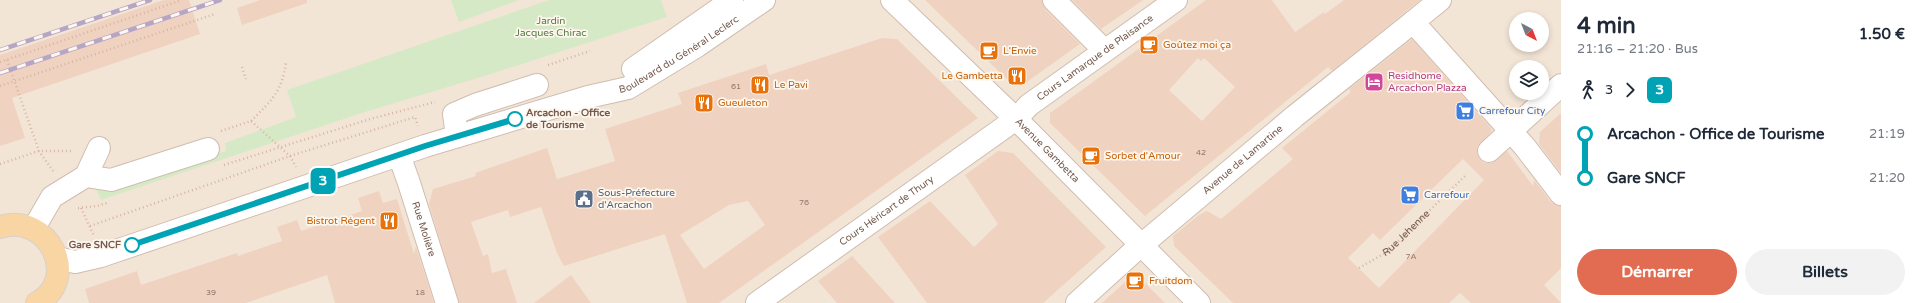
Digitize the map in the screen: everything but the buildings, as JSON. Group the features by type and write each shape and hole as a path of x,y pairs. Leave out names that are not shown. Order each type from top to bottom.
{"main road":[{"path":"0,226 8,224 21,224 39,220 44,236 52,246 57,258 55,282 48,293 37,303"}],"street":[{"name":"Boulevard du Général Leclerc","path":"588,97 678,39 732,0"},
{"name":"Boulevard du Général Leclerc","path":"57,258 75,262 101,256 457,136 588,97 628,88 697,46 764,0"},
{"name":"Avenue Gambetta","path":"892,0 1016,119 1199,303"},
{"path":"1054,0 1104,50"},
{"name":"Cours Lamarque de Plaisance","path":"1016,119 1029,105 1176,0"},
{"name":"Avenue de Lamartine","path":"1077,303 1141,246 1295,116 1440,0"},
{"path":"1413,22 1518,139 1561,194"},
{"path":"457,136 454,114 541,76"},
{"path":"1489,151 1518,139 1561,85"},
{"name":"Cours Héricart de Thury","path":"757,303 1016,119"},
{"path":"39,220 52,197 86,176 111,180 208,148"},
{"path":"86,176 89,150"},
{"name":"Rue Molière","path":"399,155 447,303"}],"path":[{"path":"0,62 182,0"},
{"path":"0,86 215,14"},
{"path":"541,76 590,51"},
{"path":"7,60 39,151 57,176"},
{"path":"251,121 275,98 284,79 286,62"},
{"path":"242,67 246,79"},
{"path":"222,166 370,119 442,101"},
{"path":"90,226 290,156 416,116 420,132"},
{"path":"0,164 39,151 89,150"},
{"name":"Rue Jehenne","path":"1359,268 1387,252 1466,175"},
{"path":"39,220 112,201"},
{"path":"79,203 97,242"}],"shaded area":[{"path":"0,0 1561,0 1561,303 0,303"}],"green space":[{"path":"451,0 519,0 459,22"},
{"name":"Jardin Jacques Chirac","path":"549,0 661,0 667,17 491,74 368,111 101,200 96,190 226,151 225,143 296,117 287,90"}],"railway":[{"path":"0,50 150,0"},
{"path":"0,73 220,0"}],"bus line":[{"name":"3","path":"132,245 425,146 515,119"}],"place":[{"name":"Goûtez moi ça","path":"1149,45"},
{"name":"L'Envie","path":"989,51"},
{"name":"Le Gambetta","path":"1017,76"},
{"name":"Residhome Arcachon Plazza","path":"1374,82"},
{"name":"Le Pavi","path":"760,85"},
{"name":"Gueuleton","path":"704,103"},
{"name":"Carrefour City","path":"1465,111"},
{"name":"Arcachon - Office de Tourisme","path":"515,119"},
{"name":"Sorbet d'Amour","path":"1091,156"},
{"name":"Carrefour","path":"1410,195"},
{"name":"Sous-Préfecture d'Arcachon","path":"584,199"},
{"name":"Bistrot Régent","path":"389,221"},
{"name":"Gare SNCF","path":"132,245"},
{"name":"Fruitdom","path":"1135,281"}]}
